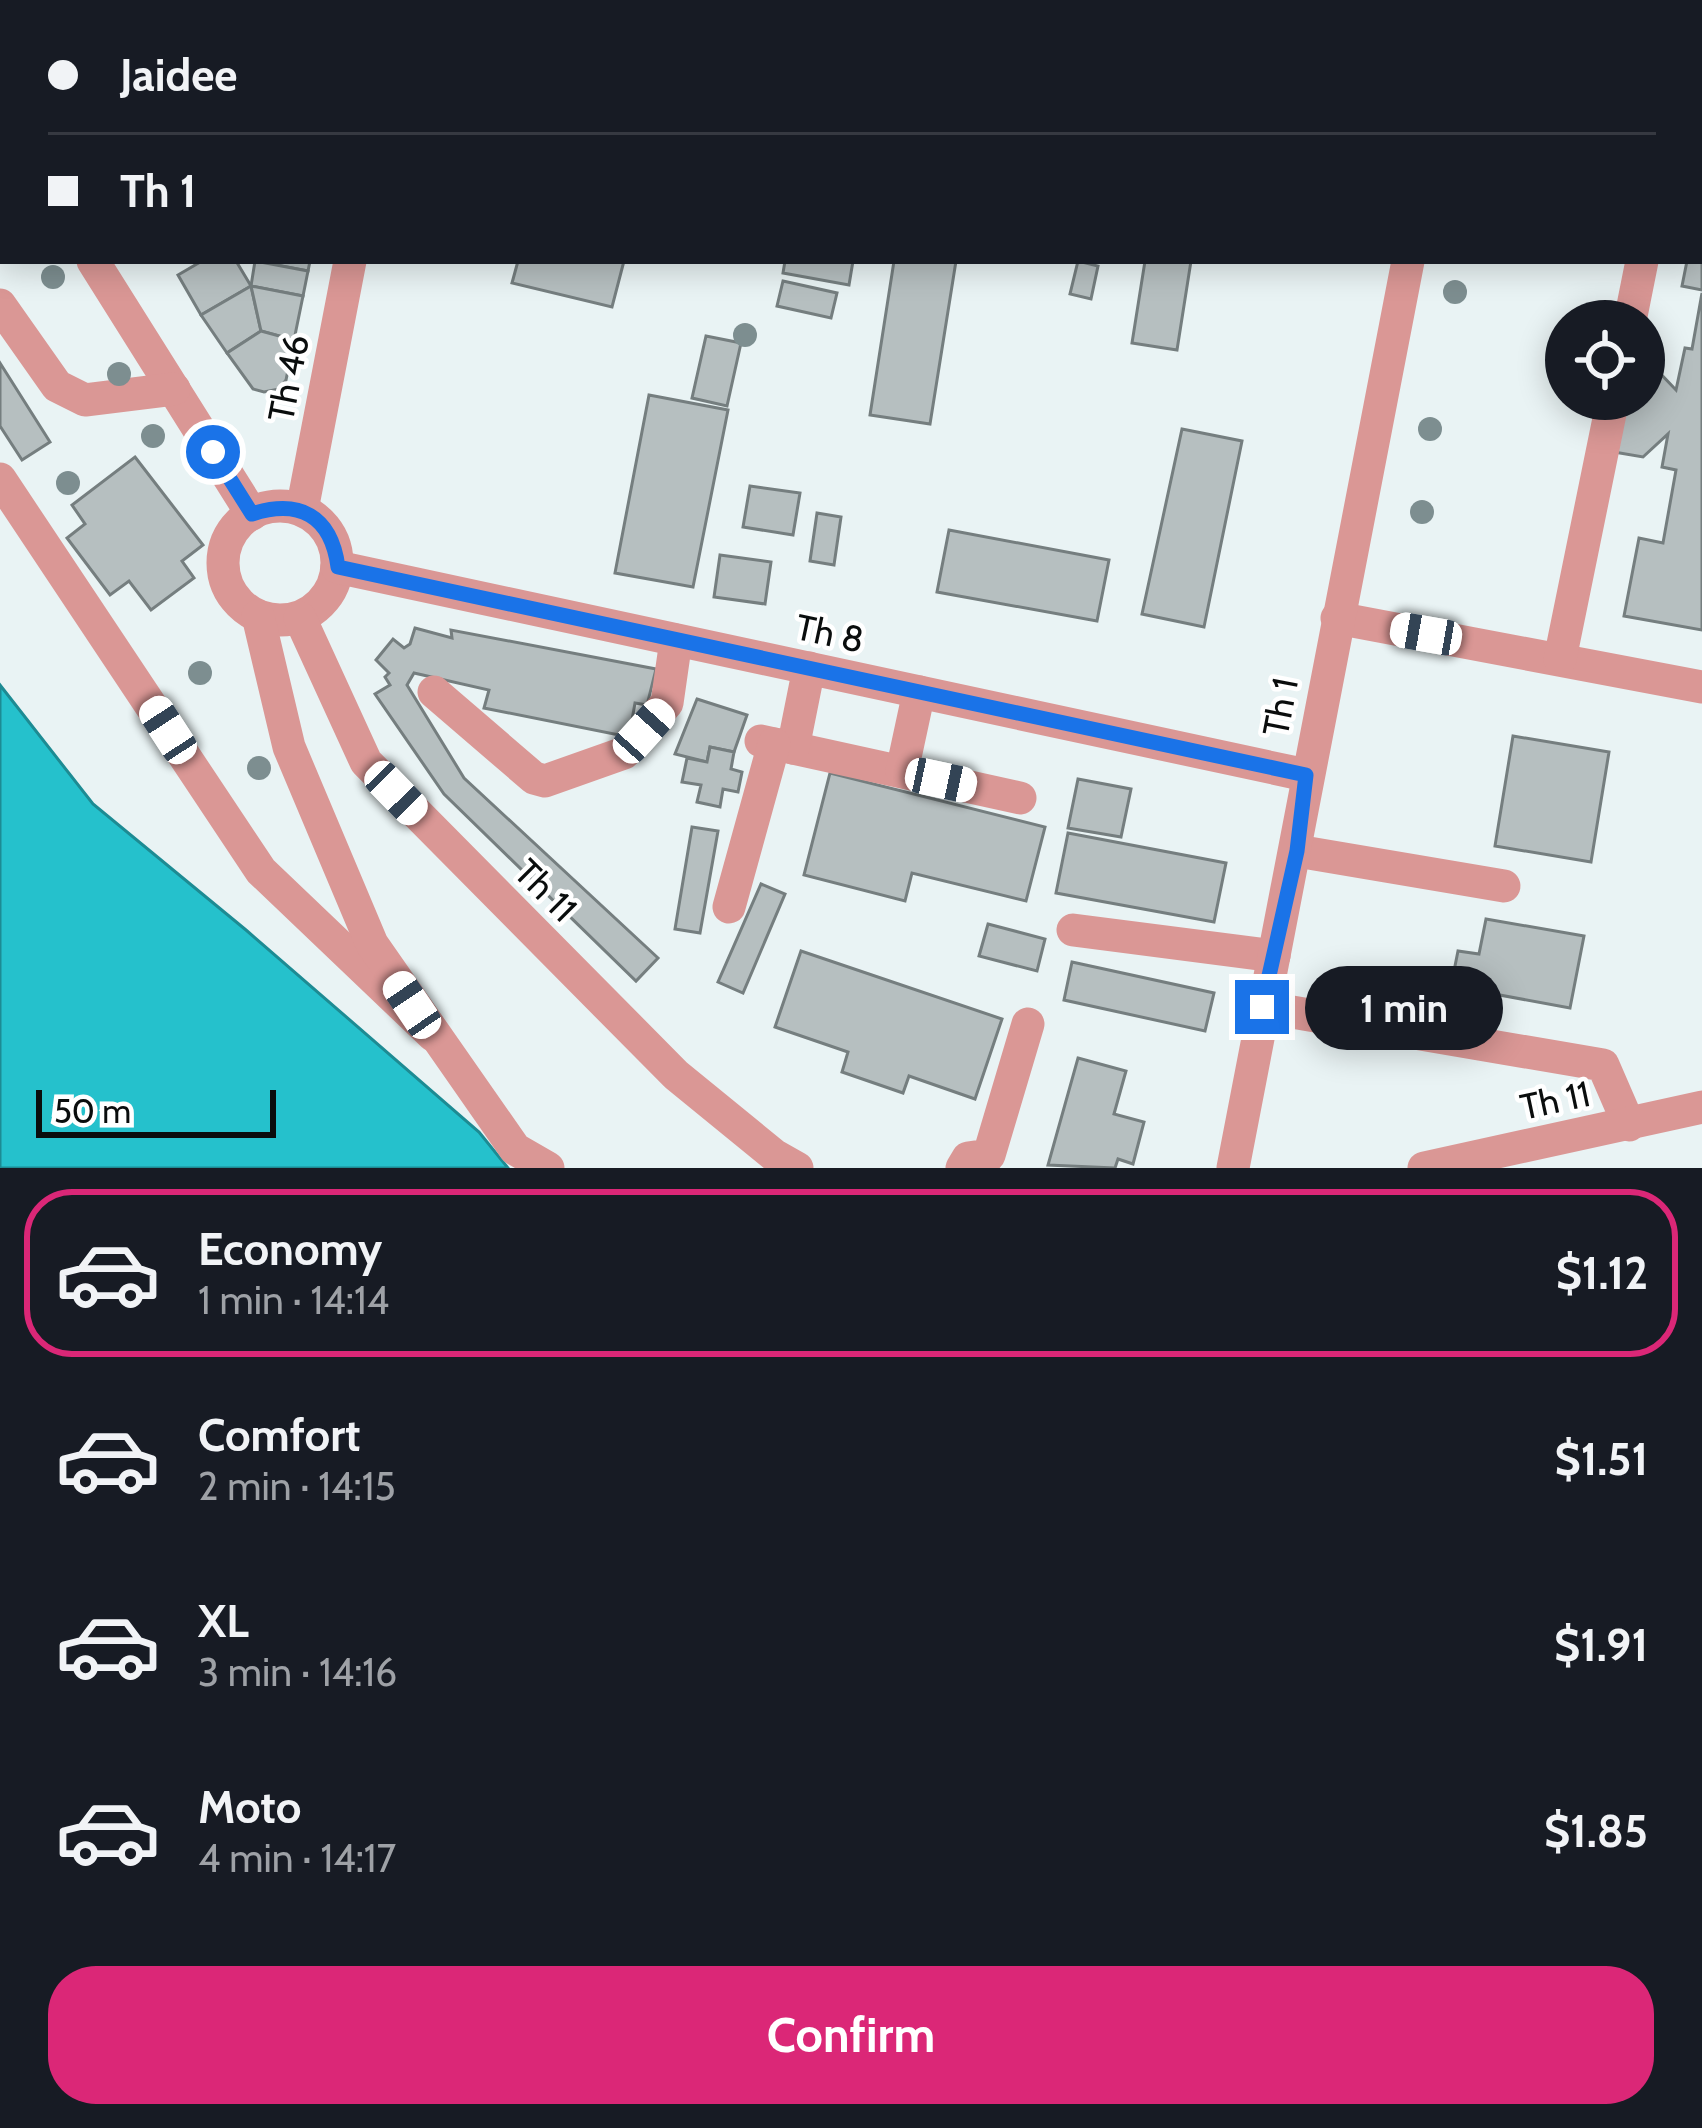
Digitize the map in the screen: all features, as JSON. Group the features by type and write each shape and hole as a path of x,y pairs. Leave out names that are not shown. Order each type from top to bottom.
{"street":[{"path":"95,264 252,514"},
{"name":"Th 46","path":"302,510 349,264"},
{"name":"Th 1","path":"1233,1168 1407,264"},
{"path":"1634,300 1641,264"},
{"path":"0,304 57,386 85,400 174,389"},
{"path":"1560,659 1609,420"},
{"path":"0,479 261,872 433,1035"},
{"path":"274,506 302,510 326,529 335,547 338,567 330,592 300,617 278,621 258,616 229,590 224,571 227,544 252,514 274,506"},
{"name":"Th 8","path":"338,567 1306,775"},
{"path":"258,616 289,747 371,944 515,1149 548,1168"},
{"name":"Th 11","path":"300,617 366,762 676,1075 774,1155 797,1168"},
{"path":"1337,618 1702,687"},
{"path":"434,692 534,778 545,781 624,753 667,703 676,640"},
{"path":"729,907 776,744 809,668"},
{"path":"902,772 919,692"},
{"path":"776,744 1020,798"},
{"path":"1297,851 1504,886"},
{"path":"1073,930 1274,956"},
{"path":"1262,1007 1604,1065 1629,1125"},
{"path":"962,1168 968,1158 989,1155 1028,1024"},
{"name":"Th 11","path":"1424,1168 1702,1107"}],"water":[{"path":"0,685 93,804 479,1132 508,1168 0,1168"}],"building":[{"path":"197,264 238,264 251,286 201,315 178,275"},
{"path":"255,264 308,271 303,296 251,286"},
{"path":"271,264 309,264 308,271"},
{"path":"517,264 623,264 612,307 512,283"},
{"path":"784,264 852,264 849,285 783,273"},
{"path":"894,264 956,264 930,424 870,415"},
{"path":"1077,264 1098,266 1091,299 1070,294"},
{"path":"1145,264 1191,264 1177,350 1132,343"},
{"path":"1686,264 1702,264 1702,290 1682,286"},
{"path":"783,281 837,293 831,318 777,306"},
{"path":"251,286 261,331 227,353 201,315"},
{"path":"251,286 303,296 294,340 261,331"},
{"path":"1702,293 1702,630 1624,616 1639,538 1663,543 1676,470 1662,467 1668,434 1643,457 1614,452 1621,420 1665,420 1665,378 1676,390 1685,348 1692,349"},
{"path":"261,331 294,340 286,380 279,389 264,392 253,389 227,353"},
{"path":"706,336 741,343 727,406 692,398"},
{"path":"0,363 50,442 22,460 0,426"},
{"path":"649,395 728,410 693,587 615,573"},
{"path":"1182,429 1242,441 1204,627 1142,614"},
{"path":"135,457 203,545 182,561 194,578 151,610 129,581 110,595 67,538 85,524 72,505"},
{"path":"750,486 800,493 793,535 743,527"},
{"path":"817,513 841,517 834,565 810,561"},
{"path":"949,530 1109,560 1097,621 937,592"},
{"path":"720,555 771,562 765,604 714,597"},
{"path":"415,628 452,638 451,630 656,669 647,705 635,703 629,737 484,708 489,690 414,673 407,685 464,778 658,958 636,981 444,794 375,694 390,685 385,677 389,673 376,660 393,639 404,648 410,644"},
{"path":"697,699 747,715 734,752 710,747 707,762 675,754"},
{"path":"1513,736 1609,752 1591,862 1495,846"},
{"path":"710,747 734,752 731,769 742,772 738,792 723,789 720,807 697,802 701,785 682,782 687,758 707,762"},
{"path":"830,773 1045,827 1026,901 912,873 905,901 804,875"},
{"path":"1078,779 1131,789 1121,837 1068,828"},
{"path":"692,827 718,831 700,933 675,929"},
{"path":"1068,833 1226,863 1214,922 1056,893"},
{"path":"761,884 785,894 743,993 718,982"},
{"path":"1486,919 1584,936 1570,1008 1451,986 1458,951 1479,954"},
{"path":"988,924 1045,939 1037,971 979,956"},
{"path":"801,951 1002,1019 975,1099 909,1076 903,1093 842,1072 848,1052 775,1027"},
{"path":"1072,962 1214,993 1205,1031 1064,1000"},
{"path":"1078,1058 1126,1071 1114,1114 1144,1122 1133,1164 1118,1159 1115,1168 1048,1165"}],"route":[{"path":"213,452 252,514 274,506 294,508 326,529 338,567 1306,775 1297,851 1262,1007"}]}
